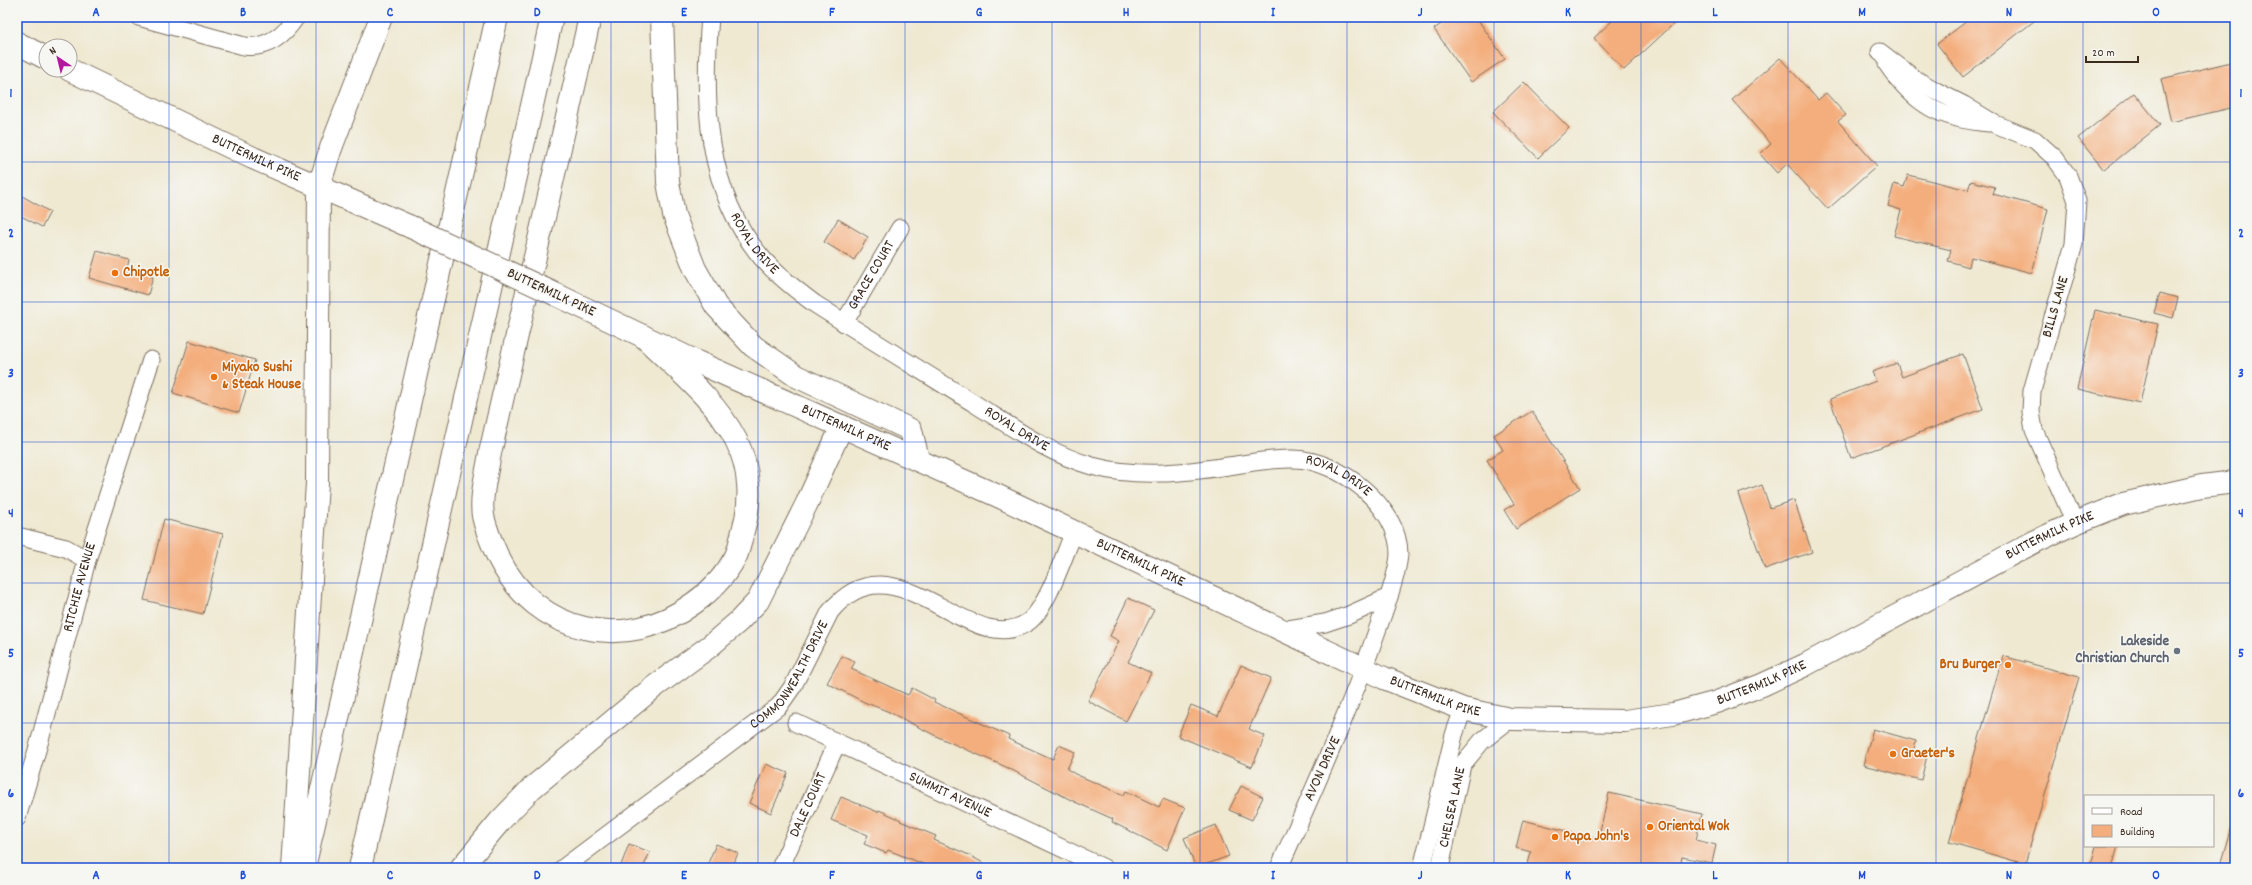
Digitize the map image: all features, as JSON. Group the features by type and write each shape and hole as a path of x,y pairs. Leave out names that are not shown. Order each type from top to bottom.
{"main road":[{"path":"293,868 317,483 319,186 331,148 381,17"},
{"path":"304,868 497,17"},
{"path":"360,868 552,17"},
{"path":"590,17 490,453 483,500 483,516 491,542 507,575 524,596 554,617 572,625 615,632 638,630 676,616 708,593 722,577 736,556 748,513 748,489 744,461 724,420 703,394 643,336"},
{"path":"662,17 668,182 674,215 694,269 716,306 753,346 796,376 911,430 918,459"},
{"path":"17,43 38,54"},
{"name":"BUTTERMILK PIKE","path":"78,74 253,158 411,227 643,336 918,459 1364,669 1420,693 1463,709 1510,719 1625,721 1673,714 1717,702 1762,685 1805,665 2034,542 2075,523 2123,504 2202,486 2235,482"},
{"path":"461,868 500,821 532,788 654,687 715,641 738,622 758,602 807,503 842,426"}],"street":[{"path":"139,17 256,48 275,40 296,17"},
{"name":"ROYAL DRIVE","path":"710,17 708,102 711,140 719,178 727,200 746,236 762,258 788,283 815,304 844,323 1046,448 1091,466 1124,472 1161,473 1295,459 1324,465 1351,478 1370,495 1384,511 1395,533 1399,555 1389,597 1364,669"},
{"name":"BILLS LANE","path":"1995,124 1971,122 1943,115 1918,99 1901,84 1880,52 1915,79 1995,124 2035,140 2056,158 2068,176 2077,201 2074,244 2032,391 2031,412 2034,430 2075,523"},
{"name":"GRACE COURT","path":"844,323 900,228"},
{"name":"RITCHIE AVENUE","path":"17,818 40,740 87,560 151,360"},
{"name":"COMMONWEALTH DRIVE","path":"563,868 622,822 772,712 793,686 830,612 837,603 856,590 864,587 883,586 913,592 985,628 1008,631 1028,622 1042,607 1074,532"},
{"path":"17,536 66,548 87,560"},
{"path":"1282,630 1326,623 1349,615 1389,597"},
{"name":"AVON DRIVE","path":"1279,868 1348,712 1364,669"},
{"name":"CHELSEA LANE","path":"1422,868 1454,735 1463,709"},
{"name":"CHELSEA LANE","path":"1440,868 1462,765 1482,741 1510,719"},
{"name":"SUMMIT AVENUE","path":"796,723 1081,864 1104,868"},
{"name":"DALE COURT","path":"780,868 837,743"}],"building":[{"path":"1451,17 1476,17 1505,59 1471,82 1434,29"},
{"path":"1616,17 1681,17 1624,70 1594,38"},
{"path":"1972,17 2039,17 1963,77 1937,44"},
{"path":"1780,58 1818,100 1826,93 1846,115 1838,121 1877,166 1828,209 1787,164 1777,173 1760,154 1771,144 1732,100"},
{"path":"2235,61 2235,107 2171,122 2161,79"},
{"path":"1524,82 1569,128 1538,158 1493,112"},
{"path":"2134,93 2160,125 2104,170 2078,138"},
{"path":"1908,175 1968,190 1971,181 1995,187 1993,194 2048,209 2032,273 1971,257 1969,267 1948,261 1951,250 1894,236 1901,210 1888,206 1894,184 1904,187"},
{"path":"17,193 50,212 42,227 17,214"},
{"path":"838,219 868,237 854,260 824,242"},
{"name":"Chipotle","path":"97,251 129,260 127,269 153,277 148,295 89,278"},
{"path":"2160,293 2178,298 2173,318 2154,313"},
{"path":"2095,310 2158,324 2140,403 2077,389"},
{"name":"Miyako Sushi & Steak House","path":"189,341 255,360 239,413 173,393"},
{"path":"1963,354 1983,409 1851,458 1830,399 1876,381 1872,372 1897,363 1902,377"},
{"path":"1532,411 1580,488 1516,529 1504,510 1514,504 1487,460 1503,450 1494,435"},
{"path":"1762,485 1770,508 1794,500 1812,552 1765,569 1738,494"},
{"path":"164,519 223,534 203,614 144,600"},
{"path":"1128,598 1154,610 1128,662 1151,673 1126,721 1088,701 1119,641 1110,636"},
{"path":"842,656 855,662 851,669 908,695 912,688 935,700 934,702 1009,736 1008,739 1053,759 1059,745 1075,752 1067,769 1075,774 1124,795 1126,791 1159,807 1163,799 1185,808 1167,850 1112,822 1113,819 1075,802 1006,767 938,737 887,711 864,702 827,683"},
{"path":"2003,656 2079,677 2025,864 1949,842"},
{"path":"1241,665 1271,678 1249,729 1265,736 1252,767 1178,736 1191,705 1218,716"},
{"name":"Graeter's","path":"1873,729 1916,741 1913,752 1927,756 1921,780 1863,765"},
{"path":"766,764 788,773 771,813 749,803"},
{"path":"1241,786 1263,797 1252,820 1229,810"},
{"name":"Oriental Wok","path":"1609,793 1702,814 1696,840 1716,845 1712,863 1682,857 1680,868 1527,868 1531,852 1516,848 1523,820 1598,839"},
{"path":"841,797 878,812 879,810 901,820 900,821 936,836 934,840 969,855 992,868 933,868 888,850 886,853 864,844 868,835 831,820"},
{"path":"1216,825 1229,856 1196,868 1184,838"},
{"path":"2231,827 2235,828 2235,868 2220,865"},
{"path":"629,844 650,852 643,868 620,868"},
{"path":"716,844 738,853 732,868 706,868"},
{"path":"2096,847 2118,847 2112,868 2090,868"}],"place":[{"name":"Chipotle","path":"115,273"},
{"name":"Miyako Sushi & Steak House","path":"214,377"},
{"name":"Lakeside Christian Church","path":"2177,651"},
{"name":"Bru Burger","path":"2008,665"},
{"name":"Graeter's","path":"1893,754"},
{"name":"Oriental Wok","path":"1650,827"},
{"name":"Papa John's","path":"1555,837"}]}
